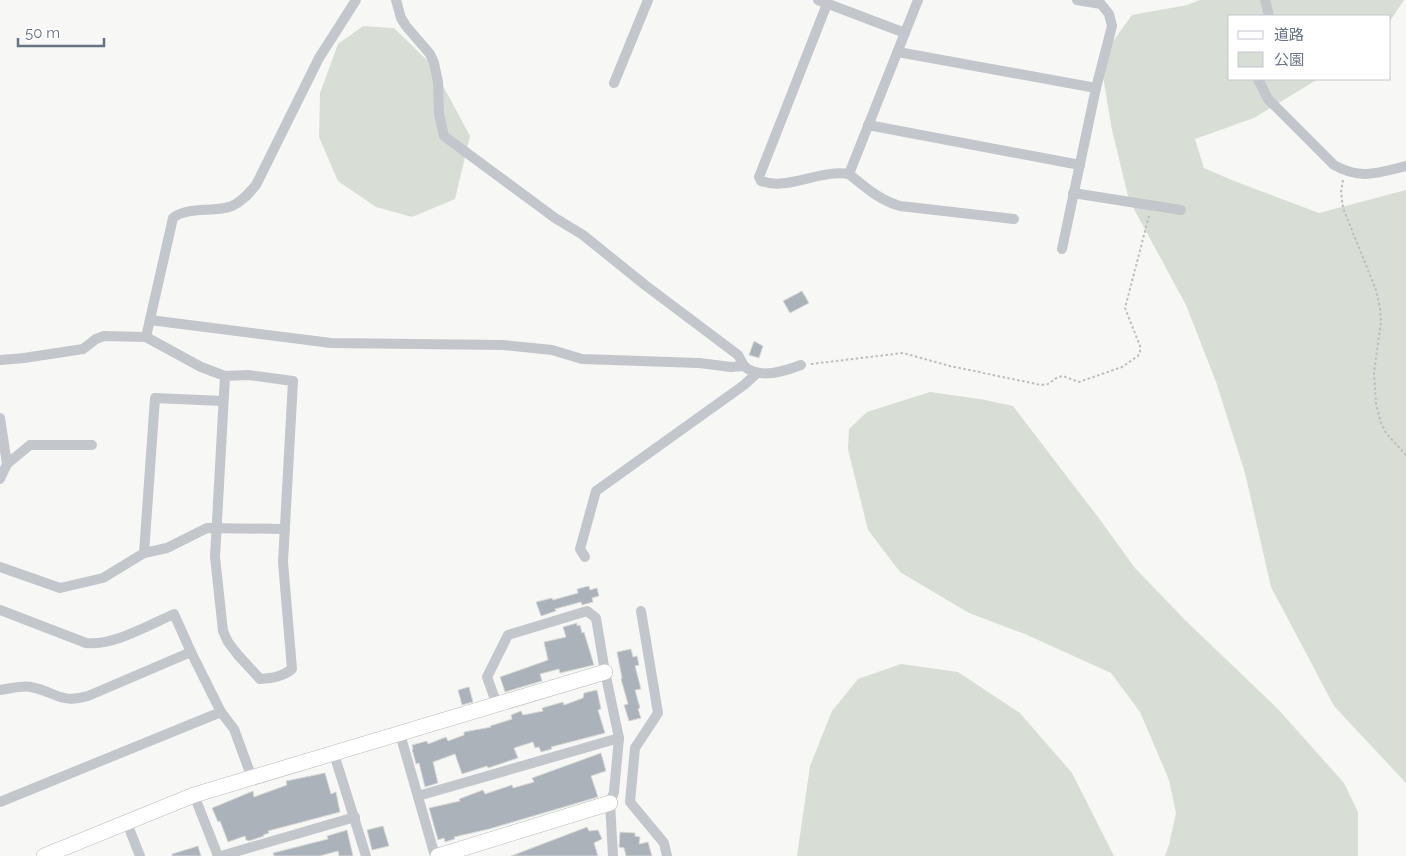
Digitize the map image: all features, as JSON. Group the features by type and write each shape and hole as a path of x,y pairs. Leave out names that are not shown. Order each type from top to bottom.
{"street":[{"path":"146,336 173,218 186,211 218,210 234,205 256,185 320,58 356,0"},
{"path":"396,0 401,18 430,54 434,63 438,82 439,114 444,136 555,218 583,235 645,285 738,355 744,366"},
{"path":"614,83 648,0"},
{"path":"848,174 918,0"},
{"path":"1062,249 1096,88 1112,26 1109,14 1101,4 1077,0"},
{"path":"1265,0 1269,15"},
{"path":"905,33 821,1 759,177 761,181 779,184 838,172 848,174 886,202 900,206 1014,219"},
{"path":"898,52 1096,88"},
{"path":"1258,80 1268,99 1334,164 1345,171 1357,175 1376,174 1406,166"},
{"path":"868,125 1080,165"},
{"path":"1073,193 1181,210"},
{"path":"150,320 331,344 503,345 552,350 582,359 699,363 731,367 744,366 757,373 783,372 801,365"},
{"path":"1,360 83,349 96,338 104,336 146,336 201,367 225,376 248,375 293,381 283,562 292,669 277,678 260,678 238,655 223,631 215,557 222,401 225,376"},
{"path":"585,558 580,549 596,491 744,385 757,373"},
{"path":"144,553 155,398 222,401"},
{"path":"0,418 7,464"},
{"path":"0,479 7,464 30,445 92,445"},
{"path":"0,568 60,588 103,578 144,553 167,548 207,528 284,529"},
{"path":"0,610 86,643 97,644 110,642 174,614 190,652 221,712 234,729 252,778"},
{"path":"497,705 487,677 508,635 587,611 596,618 619,738 614,792 610,804 613,856"},
{"path":"641,612 658,713 635,748 630,802 664,843 667,856"},
{"path":"0,690 30,686 63,700 75,700 190,652"},
{"path":"44,856 64,852 194,795 605,672"},
{"path":"0,802 221,712"},
{"path":"400,734 436,856 610,804"},
{"path":"418,796 619,738"},
{"path":"334,754 366,856"},
{"path":"194,795 220,856 355,817"},
{"path":"128,823 140,856"}],"path":[{"path":"1345,171 1341,192 1343,208 1376,290 1380,308 1381,322 1374,373 1376,404 1386,433 1406,455"},
{"path":"801,365 902,353 950,366 1041,385 1048,384 1063,376 1079,382 1122,367 1138,356 1140,352 1138,338 1125,308 1152,205"}],"green space":[{"path":"1200,0 1404,0 1391,20 1391,15 1228,15 1228,80 1316,80 1254,118 1195,139 1204,168 1319,213 1406,190 1406,783 1334,706 1271,587 1245,473 1216,382 1186,305 1129,200 1112,130 1100,59 1132,15 1187,5"},
{"path":"363,26 394,28 432,65 470,136 455,199 412,217 376,207 338,181 319,137 320,93 338,44"},
{"path":"930,392 1013,406 1135,568 1185,620 1278,709 1344,783 1358,812 1358,856 1165,856 1176,813 1169,780 1140,712 1111,673 1025,634 969,613 900,572 868,530 848,449 849,429 867,412"},
{"path":"901,664 958,672 1020,713 1072,773 1114,856 797,856 810,766 832,711 858,679"}],"building":[{"path":"802,291 809,303 790,313 783,301"},
{"path":"754,341 763,346 759,358 749,355"},
{"path":"589,586 590,590 597,588 599,596 592,598 593,602 582,605 581,602 555,609 556,611 541,616 536,602 552,598 553,600 578,593 577,589"},
{"path":"577,623 577,626 580,625 582,633 584,632 594,665 560,673 559,669 540,674 542,681 505,692 500,677 548,660 544,642 566,637 563,627"},
{"path":"631,649 633,657 637,656 639,665 635,666 641,689 635,690 641,718 629,721 624,705 628,704 621,679 617,652"},
{"path":"469,687 473,702 462,705 458,690"},
{"path":"597,690 601,709 598,710 605,733 551,747 552,749 541,752 539,747 535,748 533,742 514,748 518,758 462,774 455,754 433,762 438,783 425,787 419,763 416,764 412,745 427,741 428,744 446,737 448,741 464,735 464,732 491,727 512,719 511,715 521,711 523,715 543,711 542,708 563,702 564,705 583,698 584,693"},
{"path":"601,753 606,771 591,776 598,797 489,829 454,837 455,839 445,842 444,838 438,840 429,808 460,801 459,799 483,790 485,794 512,785 513,788 534,782 532,778"},
{"path":"325,773 331,794 336,792 340,812 268,831 269,833 264,836 249,841 246,840 245,836 228,842 220,821 218,822 212,808 253,791 254,797 287,785 286,781"},
{"path":"383,826 389,846 372,850 367,830"},
{"path":"587,827 589,831 598,830 602,839 594,843 598,856 511,856"},
{"path":"347,830 353,856 339,856 338,851 320,856 274,856 273,853 328,839 327,836"},
{"path":"620,832 635,833 635,836 640,837 639,844 648,842 652,856 626,856 624,848 619,847"},
{"path":"198,846 201,856 172,856 172,854"}]}
